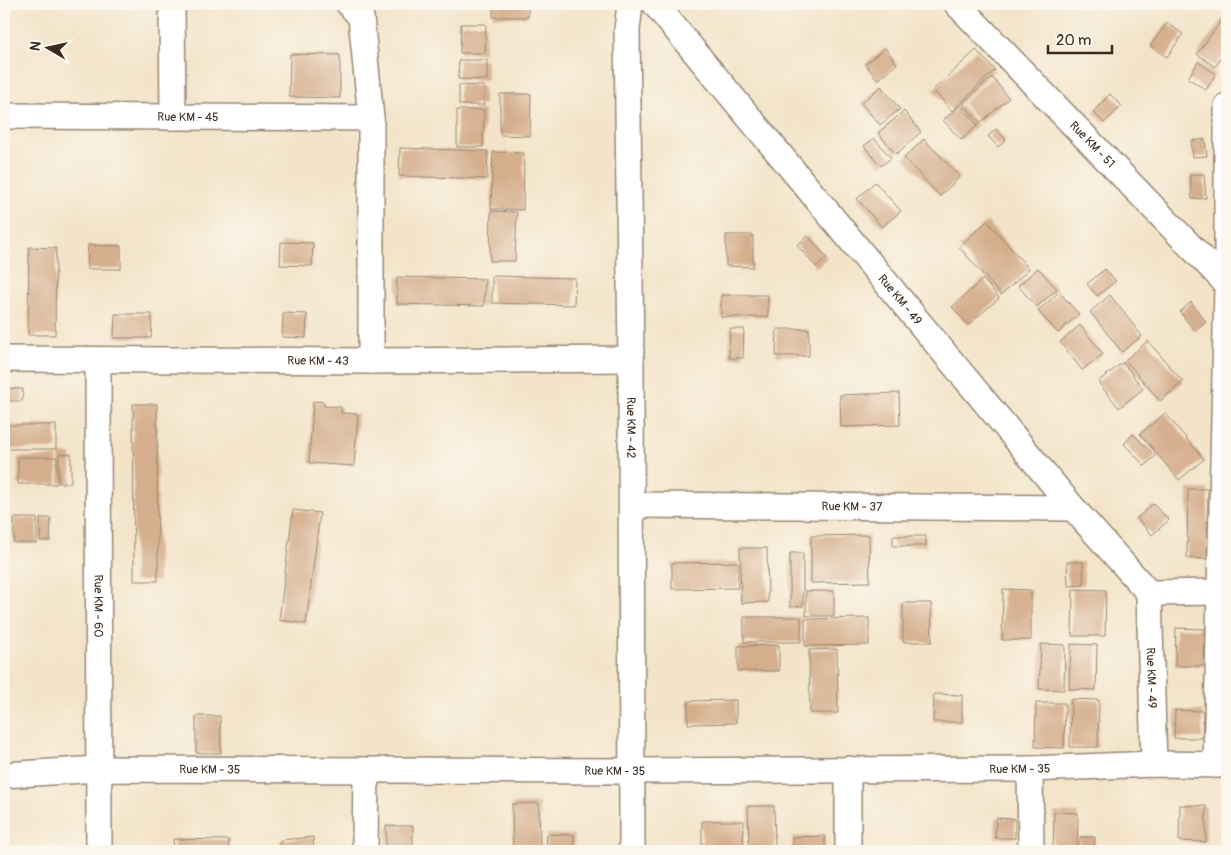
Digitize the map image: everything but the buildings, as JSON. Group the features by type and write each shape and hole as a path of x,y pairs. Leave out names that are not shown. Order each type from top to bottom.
{"street":[{"path":"172,4 173,117"},
{"path":"349,4 361,17 371,118 371,361"},
{"name":"Rue KM - 42","path":"630,4 627,30 632,505 632,851"},
{"name":"Rue KM - 49","path":"655,4 1073,508 1149,592 1154,764"},
{"name":"Rue KM - 51","path":"957,4 1227,286"},
{"path":"1227,106 1227,251"},
{"name":"Rue KM - 45","path":"4,116 371,118"},
{"path":"1222,765 1220,592 1227,286"},
{"name":"Rue KM - 43","path":"4,359 371,361 631,358"},
{"name":"Rue KM - 60","path":"98,360 99,851"},
{"name":"Rue KM - 37","path":"632,505 1073,508"},
{"path":"1149,592 1220,592"},
{"name":"Rue KM - 35","path":"4,774 98,770 631,771 1030,769 1154,764 1222,765"},
{"path":"848,769 848,851"},
{"path":"1030,769 1031,851"},
{"path":"365,851 366,771"}]}
